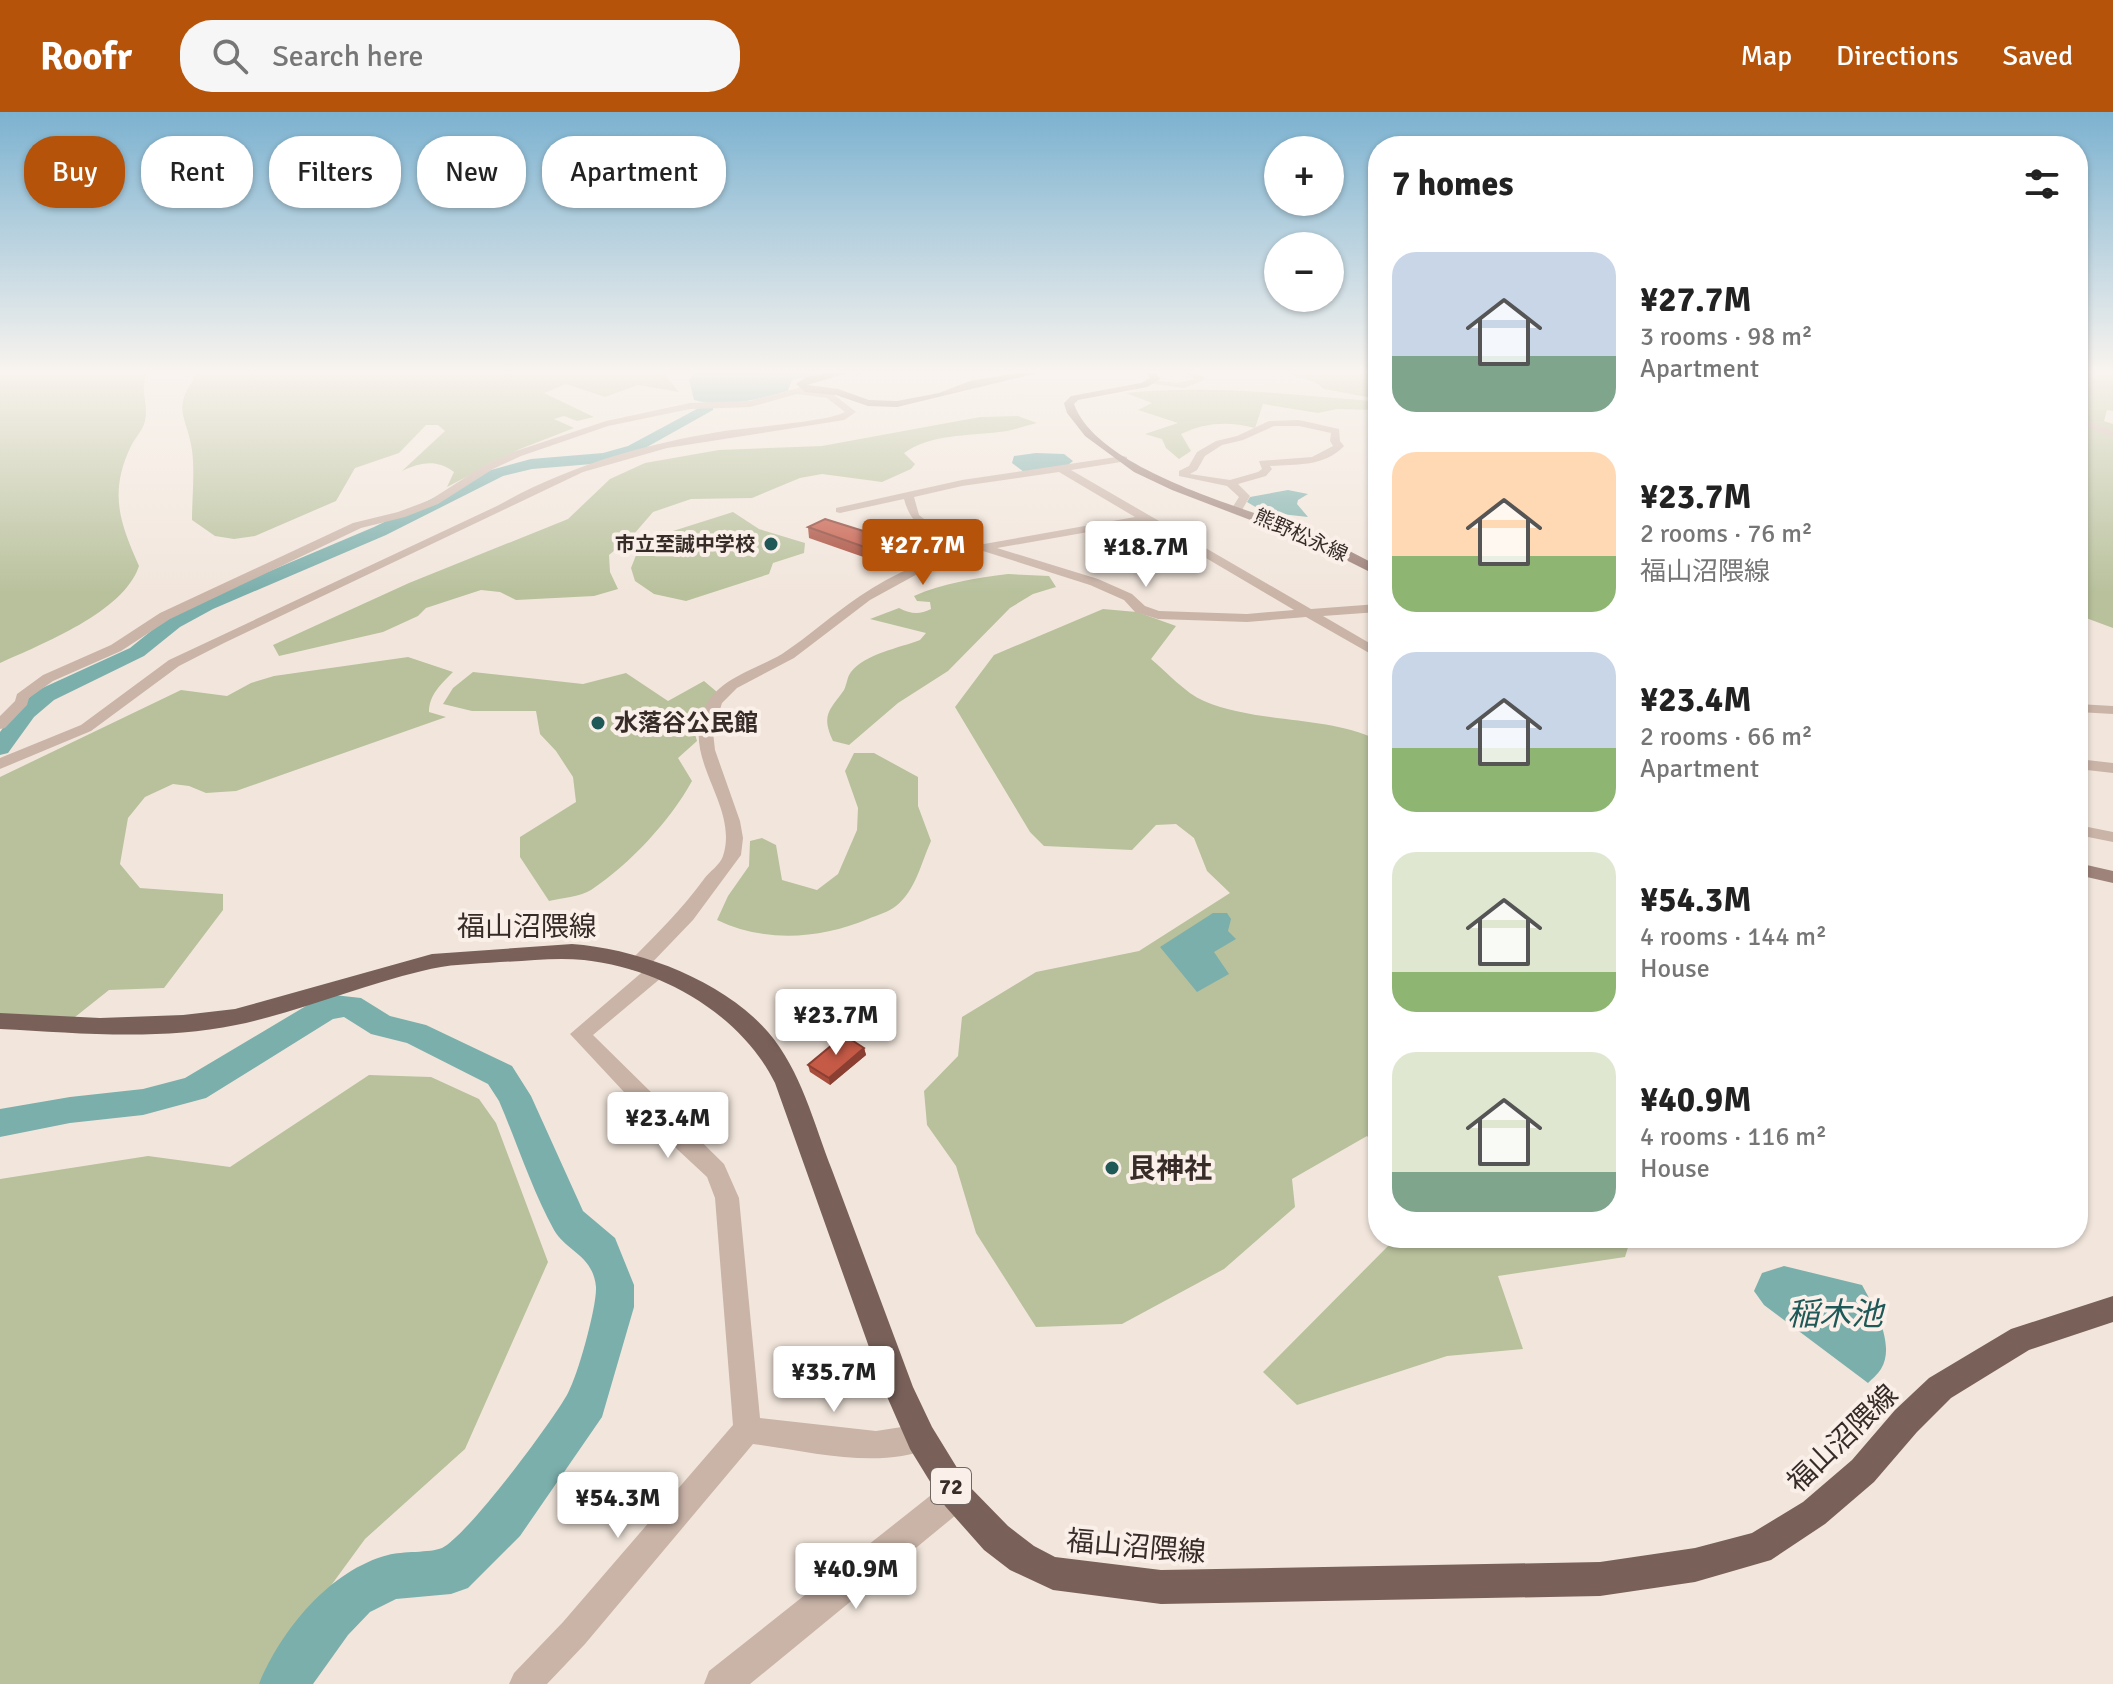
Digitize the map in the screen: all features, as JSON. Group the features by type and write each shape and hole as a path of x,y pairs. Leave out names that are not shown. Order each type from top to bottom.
{"main road":[{"name":"熊野松永線","path":"1108,446 1145,474 1238,508 1368,567"},
{"path":"2088,871 2113,877"},
{"name":"福山沼隈線","path":"0,1021 100,1026 183,1023 235,1017 449,957 593,954 646,969 698,992 742,1020 759,1037 781,1072 900,1392 921,1438 956,1495 996,1538 1022,1558 1053,1573 1161,1587 1600,1579 1695,1565 1759,1548 1814,1513 1863,1471 1906,1421 1940,1388 2021,1339 2113,1309"}],"street":[{"path":"0,706 22,697 48,678 116,648 165,616 357,525 401,515 434,502 489,467 537,446"},
{"path":"0,764 86,728 174,663 501,508 542,484 662,446"},
{"path":"1214,446 1201,454 1193,468 1183,473 1230,483 1262,474 1267,469 1263,463 1297,463 1331,455 1339,446"},
{"path":"840,510 908,494 1123,459"},
{"path":"1060,468 1368,648"},
{"path":"1230,483 1245,496 1238,508"},
{"path":"908,494 914,516 934,532 1094,582 1128,597 1140,609 1158,615 1247,618 1368,609"},
{"path":"525,1684 574,1633 747,1430 727,1198 716,1171 580,1034 646,969 714,879 727,868 734,838 720,787 709,762 705,734 707,717 715,699 730,683 790,654 892,581 930,564 986,546 1146,519"},
{"path":"0,725 22,702 22,697"},
{"path":"2088,709 2113,710"},
{"path":"2088,765 2113,768"},
{"path":"2088,832 2113,837"},
{"path":"747,1430 876,1445 921,1438"},
{"path":"722,1684 956,1495"}],"green space":[{"path":"0,446 131,446 120,480 119,494 122,522 139,566 130,583 117,598 80,625 0,663"},
{"path":"191,446 405,446 399,453 355,468 336,501 255,536 234,539 215,536 192,520"},
{"path":"428,446 527,446 447,487 454,472 441,465 422,464 402,471"},
{"path":"916,446 904,453 915,464 911,469 882,482 822,474 800,478 752,498 691,499 653,512 634,534 609,555 610,572 618,589 594,596 516,600 500,592 481,590 426,608 418,616 383,632 279,656 273,645 409,583 568,519 610,479 645,463 719,450"},
{"path":"1188,446 1191,451 1179,459 1166,448"},
{"path":"2088,446 2113,446 2113,628 2088,619"},
{"path":"733,512 759,529 805,543 804,553 773,563 769,574 686,601 654,594 635,581 631,568 640,545"},
{"path":"1008,574 1049,576 1056,587 1033,594 1010,608 948,671 898,703 849,745 833,741 828,714 844,690 851,672 883,652 920,640 926,633 870,619 899,608 915,613 927,611 931,609 930,602 917,601 914,596 948,584"},
{"path":"1103,609 1137,612 1176,626 1151,659 1183,688 1204,701 1247,713 1336,727 1368,736 1368,1137 1292,1179 1295,1207 1224,1269 1122,1324 1036,1327 976,1233 956,1166 927,1125 924,1091 958,1056 962,1017 1036,972 1139,951 1230,893 1207,871 1194,838 1176,824 1156,825 1132,850 1044,846 1030,832 955,707 994,655"},
{"path":"408,657 453,672 436,690 429,712 446,717 236,791 206,793 173,784 145,797 128,818 120,864 140,888 223,894 223,910 164,988 109,990 70,1021 0,1015 0,777 181,690 227,696 251,683 274,676"},
{"path":"473,672 583,684 626,673 668,701 704,681 717,692 695,734 697,741 678,758 692,781 683,796 634,855 591,890 549,901 520,857 520,837 576,802 573,777 540,734 536,711 472,711 443,704 453,688"},
{"path":"854,753 874,753 918,777 918,806 931,841 903,900 890,910 850,926 812,934 773,935 717,920 728,896 749,866 750,841 762,838 776,845 782,880 817,890 838,874 857,830 858,808 845,771"},
{"path":"369,1075 431,1077 479,1099 496,1123 548,1262 465,1449 365,1539 259,1684 0,1684 0,1179 148,1156 230,1167"},
{"path":"1386,1248 1628,1248 1625,1257 1498,1276 1523,1349 1447,1356 1297,1405 1263,1372"}],"water":[{"path":"1064,454 1073,461 1068,465 1024,472 1012,463 1014,456"},
{"path":"1288,490 1308,494 1297,504 1308,517 1264,512 1247,502 1250,497"},
{"path":"1213,913 1227,913 1231,919 1228,931 1236,939 1214,952 1229,974 1197,992 1160,947"},
{"name":"稲木池","path":"1784,1266 1862,1285 1882,1326 1886,1348 1881,1369 1868,1383 1764,1305 1754,1291 1762,1273"}],"building":[{"path":"825,519 889,539 870,549 808,527"},
{"path":"844,1035 864,1048 829,1078 808,1065"}],"waterway":[{"path":"0,748 26,712 46,695 137,652 173,623 206,605 380,531 497,473 531,464 604,458 638,446"},
{"path":"0,1123 70,1110 143,1102 194,1089 322,1011 334,1006 350,1006 382,1026 415,1033 500,1075 514,1096 569,1222 602,1250 615,1285 614,1307 587,1402 504,1520 451,1571 396,1576 375,1582 354,1595 321,1631 284,1684"}],"place":[{"name":"市立至誠中学校","path":"771,544"},
{"name":"水落谷公民館","path":"598,723"},
{"name":"艮神社","path":"1112,1168"}]}
